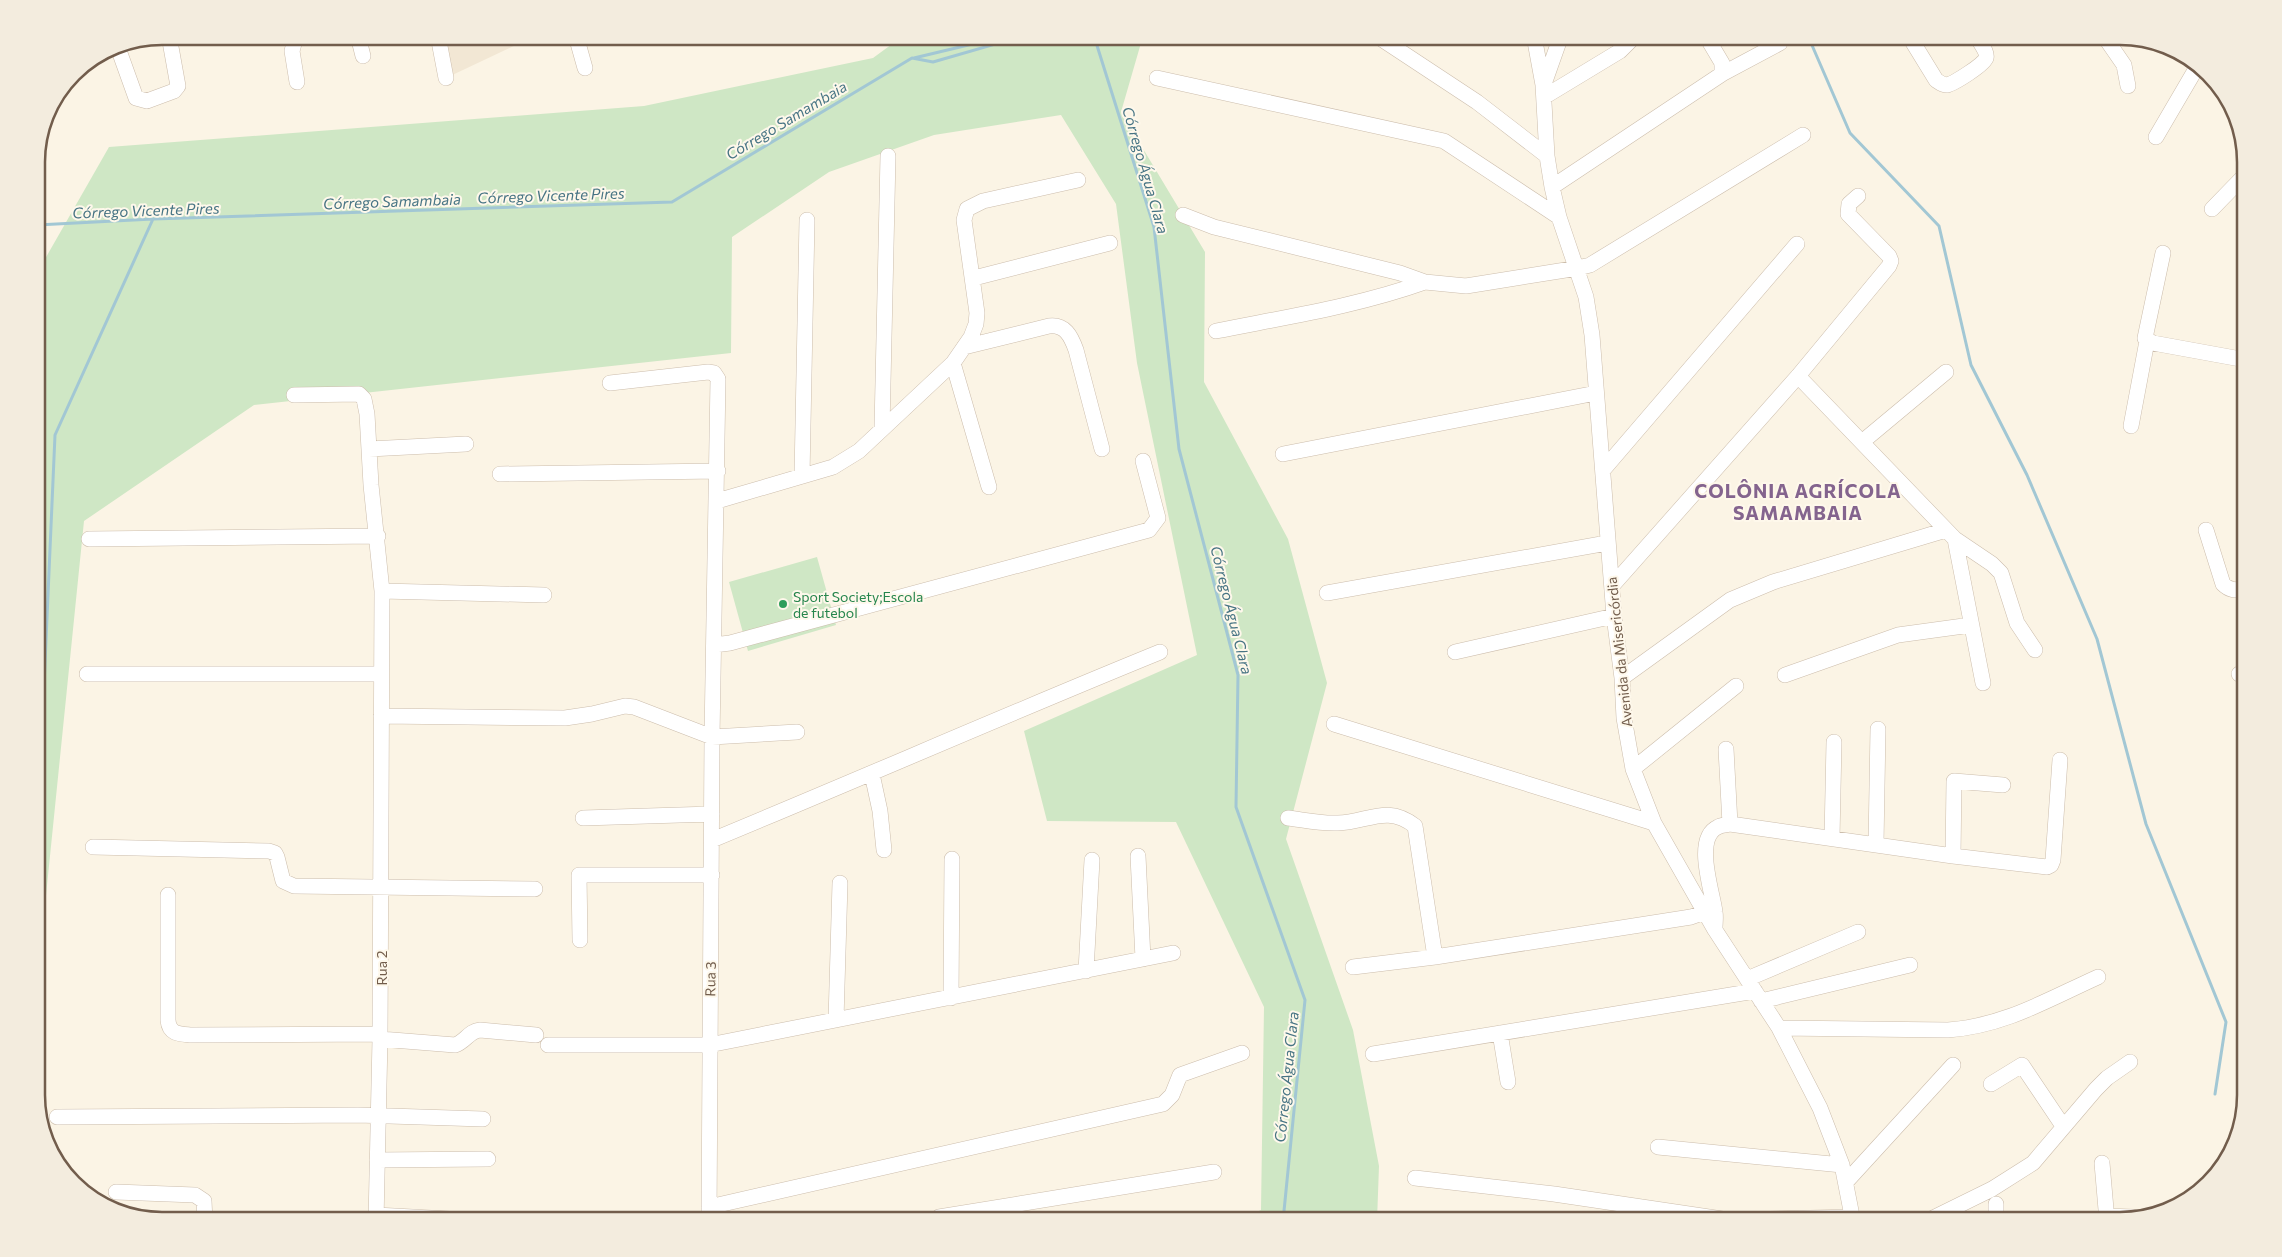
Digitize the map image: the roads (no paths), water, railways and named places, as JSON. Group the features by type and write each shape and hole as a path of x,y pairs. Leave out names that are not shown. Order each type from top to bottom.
{"street":[{"path":"120,53 136,98 147,101 174,91 178,86 171,45"},
{"path":"294,45 292,51 297,82"},
{"path":"360,45 363,56"},
{"path":"440,45 446,78"},
{"path":"579,45 585,68"},
{"path":"1391,45 1477,102 1547,156"},
{"name":"Avenida da Misericórdia","path":"1536,45 1544,91 1547,156 1552,187 1559,217 1578,268 1586,297 1590,326 1624,718 1634,769 1654,824 1715,930 1779,1028 1820,1108 1842,1165 1851,1212"},
{"path":"1544,91 1558,45"},
{"path":"1544,91 1620,51 1626,45"},
{"path":"1711,45 1722,63 1722,74"},
{"path":"1552,187 1722,74 1775,45"},
{"path":"1915,45 1936,80 1941,84 1948,85 1982,65 1987,56 1982,45"},
{"path":"2110,45 2124,65 2128,86"},
{"path":"2156,137 2194,72"},
{"path":"1157,78 1444,141 1559,217"},
{"path":"1183,215 1214,227 1400,273 1425,282 1466,286 1590,265 1804,135"},
{"path":"882,428 888,156"},
{"path":"717,501 843,462 859,451 953,363 976,324 974,278 964,220 967,208 983,201 1078,180"},
{"path":"2212,209 2237,183"},
{"path":"1612,586 1798,376 1889,266 1891,261 1889,256 1848,214 1849,204 1858,196"},
{"path":"802,476 807,220"},
{"path":"974,278 1110,243"},
{"path":"1603,470 1797,244"},
{"path":"2131,426 2163,252"},
{"path":"1216,331 1398,292 1425,282"},
{"path":"964,347 1049,326 1065,330 1070,334 1076,350 1102,449"},
{"path":"2146,339 2237,358"},
{"path":"953,363 989,487"},
{"name":"Rua 3","path":"610,383 663,375 708,372 714,373 718,382 718,471 712,737 709,1212"},
{"path":"1862,442 1946,372"},
{"path":"1798,376 1951,534 1992,564 2000,573 2017,623 2036,650"},
{"path":"1283,454 1596,393"},
{"name":"Rua 2","path":"294,395 333,396 358,394 364,398 370,449 371,485 378,536 382,591 380,1036 376,1212"},
{"path":"370,449 466,444"},
{"path":"714,645 730,643 1149,530 1158,518 1143,461"},
{"path":"500,474 718,471"},
{"path":"2206,530 2223,584 2227,588 2237,590"},
{"path":"1951,534 1983,683"},
{"path":"1622,678 1730,600 1749,591 1773,582 1951,534"},
{"path":"89,538 378,536"},
{"path":"1327,593 1608,543"},
{"path":"382,591 544,595"},
{"path":"1455,652 1614,616"},
{"path":"1785,675 1898,635 1971,625"},
{"path":"712,840 872,774 994,720 1160,652"},
{"path":"87,674 381,674"},
{"path":"1634,769 1736,686"},
{"path":"381,716 575,717 625,706 634,707 712,737 797,732"},
{"path":"1334,724 1654,824"},
{"path":"1876,844 1878,729"},
{"path":"1832,838 1834,742"},
{"path":"1726,749 1730,824"},
{"path":"1715,930 1715,911 1708,878 1707,849 1710,836 1717,827 1730,824 1953,856 2047,867 2051,865 2053,860 2060,760"},
{"path":"872,774 880,811 884,850"},
{"path":"1953,856 1954,781 2003,785"},
{"path":"583,818 712,814"},
{"path":"1288,818 1338,823 1382,814 1399,816 1415,826 1435,957"},
{"path":"93,848 269,850 275,853 279,862 281,878 287,884 300,886 535,889"},
{"path":"1138,856 1143,959"},
{"path":"952,859 952,998"},
{"path":"1086,971 1092,860"},
{"path":"580,940 580,875 712,876"},
{"path":"836,1020 840,883"},
{"path":"168,895 169,1028 173,1032 190,1035 380,1036 455,1045 465,1040 473,1032 480,1030 542,1040 709,1044 952,998 1173,953"},
{"path":"1353,967 1435,957 1690,917 1705,912"},
{"path":"1754,990 1858,932"},
{"path":"1373,1054 1910,965"},
{"path":"1779,1028 1948,1030 1973,1028 2010,1018 2098,977"},
{"path":"1500,1033 1508,1082"},
{"path":"717,1212 1163,1104 1172,1095 1180,1075 1242,1053"},
{"path":"1945,1212 1992,1189 2033,1163 2063,1126 2107,1078 2130,1062"},
{"path":"1846,1182 1952,1065"},
{"path":"1991,1084 2022,1065 2063,1126"},
{"path":"57,1117 379,1115 483,1118"},
{"path":"1658,1147 1842,1165"},
{"path":"377,1160 488,1159"},
{"path":"2102,1162 2106,1212"},
{"path":"970,1212 1214,1172"},
{"path":"1415,1178 1554,1194 1675,1212"},
{"path":"116,1192 195,1196 204,1201 205,1212"},
{"path":"1996,1204 1996,1212"}],"waterway":[{"name":"Córrego Samambaia","path":"914,58 968,45"},
{"name":"Córrego Samambaia","path":"45,225 153,219 672,202 912,58 933,62 992,45"},
{"name":"Córrego Água Clara","path":"1097,45 1154,227 1179,449 1238,675 1236,807 1305,1000 1284,1212"},
{"path":"1812,45 1850,133 1939,226 1971,365 2027,475 2097,639 2146,824 2226,1022 2215,1094"},
{"name":"Córrego Vicente Pires","path":"45,663 55,435 153,219"}],"place":[{"name":"Sport Society;Escola de futebol","path":"783,604"}],"district":[{"name":"COLÔNIA AGRÍCOLA SAMAMBAIA","path":"1798,501"}]}
